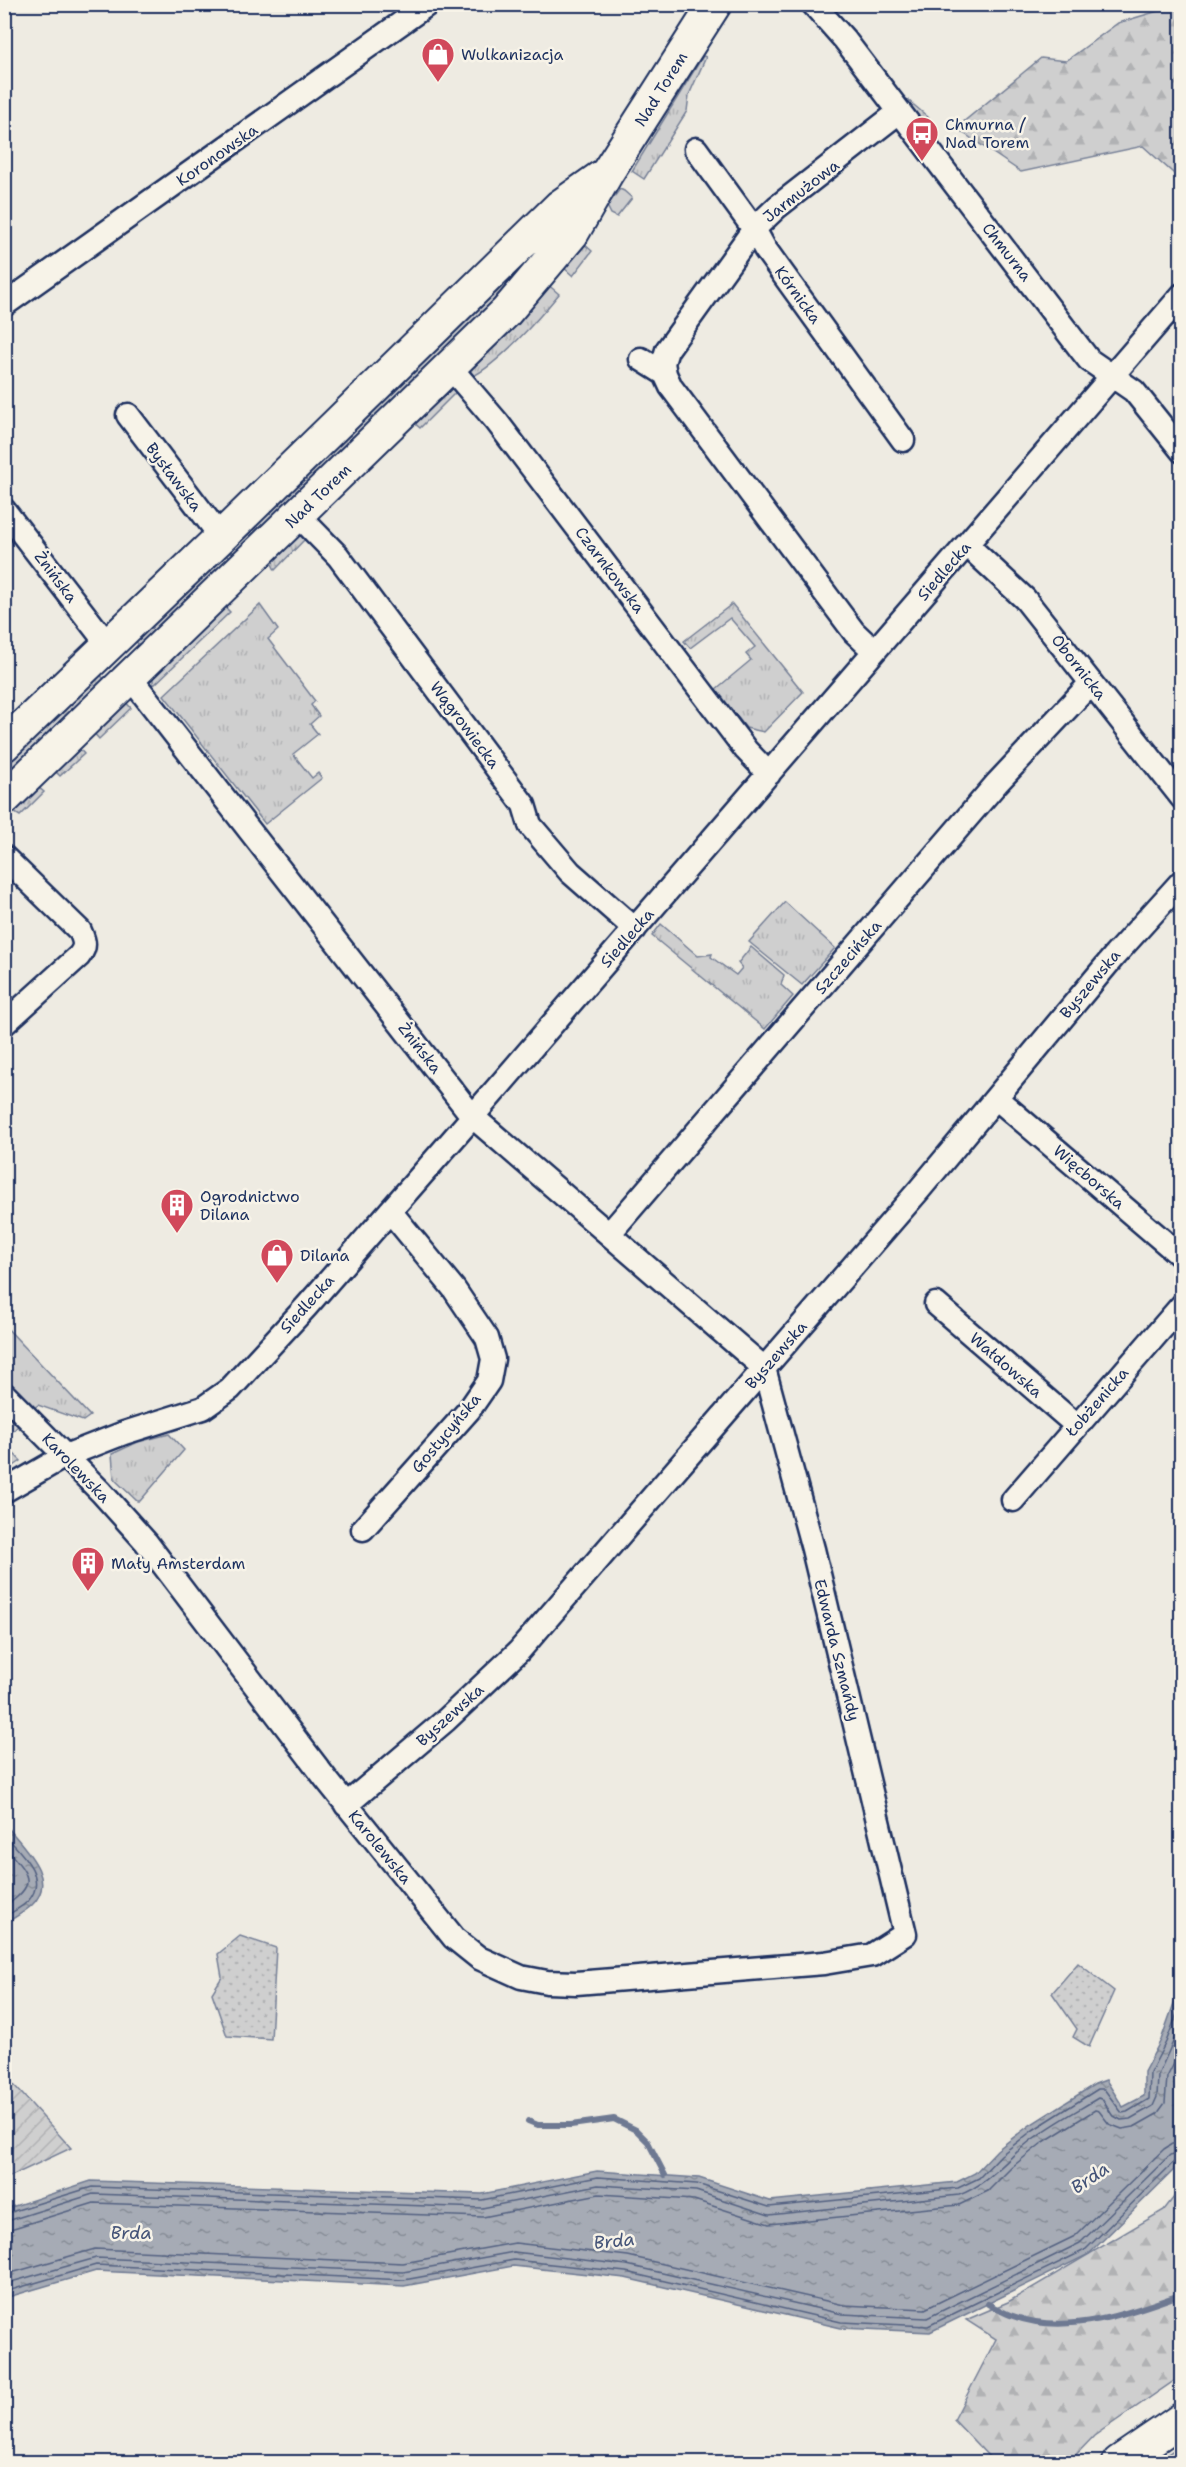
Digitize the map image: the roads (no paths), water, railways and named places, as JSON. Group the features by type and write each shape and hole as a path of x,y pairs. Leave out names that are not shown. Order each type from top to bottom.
{"main road":[{"name":"Nad Torem","path":"4,799 506,312 572,234 607,173 714,5"},
{"name":"Nad Torem","path":"4,745 560,206 607,173"},
{"path":"1119,2463 1182,2419"}],"street":[{"name":"Koronowska","path":"4,305 428,4"},
{"name":"Chmurna","path":"813,4 845,40 1089,360 1134,391 1182,451"},
{"name":"Chmurna","path":"827,4 845,40"},
{"name":"Jarmużowa","path":"665,374 663,363 667,350 754,229 777,207 899,112"},
{"name":"Kórnicka","path":"696,149 903,440"},
{"name":"Siedlecka","path":"4,1491 65,1456 124,1433 203,1408 230,1389 473,1116 1182,295"},
{"path":"641,359 665,374 671,387 854,632 874,651"},
{"name":"Czarnkowska","path":"450,367 497,422 746,750 769,774"},
{"name":"Bysławska","path":"128,416 221,537"},
{"name":"Żnińska","path":"4,510 108,645"},
{"name":"Wągrowiecka","path":"298,514 353,575 524,805 530,825 570,872 635,929"},
{"name":"Obornicka","path":"967,545 1025,599 1182,798"},
{"name":"Żnińska","path":"130,677 473,1116 764,1368"},
{"name":"Szczecińska","path":"609,1234 989,792 1091,683"},
{"path":"4,857 80,931 85,941 79,956 4,1024"},
{"name":"Byszewska","path":"346,1805 446,1720 519,1651 996,1098 1115,955 1182,881"},
{"name":"Więcborska","path":"996,1098 1182,1257"},
{"name":"Gostycyńska","path":"363,1529 469,1410 489,1381 493,1359 487,1338 454,1289 390,1211"},
{"name":"Wałdowska","path":"936,1304 1076,1425"},
{"name":"Łobżenicka","path":"1012,1500 1182,1305"},
{"name":"Edwarda Szmańdy","path":"764,1368 813,1549 905,1934"},
{"name":"Karolewska","path":"4,1394 146,1542 346,1805 454,1938 479,1958 531,1980 576,1983 824,1963 872,1955 905,1934"}],"water":[{"path":"5,1824 35,1862 42,1884 40,1895 32,1905 5,1924"},
{"name":"Brda","path":"1181,1970 1181,2163 1089,2254 930,2332 841,2328 625,2278 513,2266 404,2286 96,2271 5,2298 5,2209 91,2181 482,2194 597,2171 699,2178 770,2201 957,2182 975,2173 997,2150 1030,2125 1095,2084 1106,2080 1123,2107 1144,2096 1144,2072 1161,2040 1178,1992"}],"waterway":[{"path":"528,2121 538,2125 571,2125 614,2119 636,2130 648,2142 665,2175"},
{"path":"988,2304 1010,2315 1033,2322 1076,2323 1120,2315 1182,2294"}],"place":[{"name":"Wulkanizacja","path":"438,83"},
{"name":"Chmurna / Nad Torem","path":"922,162"},
{"name":"Ogrodnictwo Dilana","path":"177,1234"},
{"name":"Dilana","path":"277,1284"},
{"name":"Mały Amsterdam","path":"88,1592"}]}
